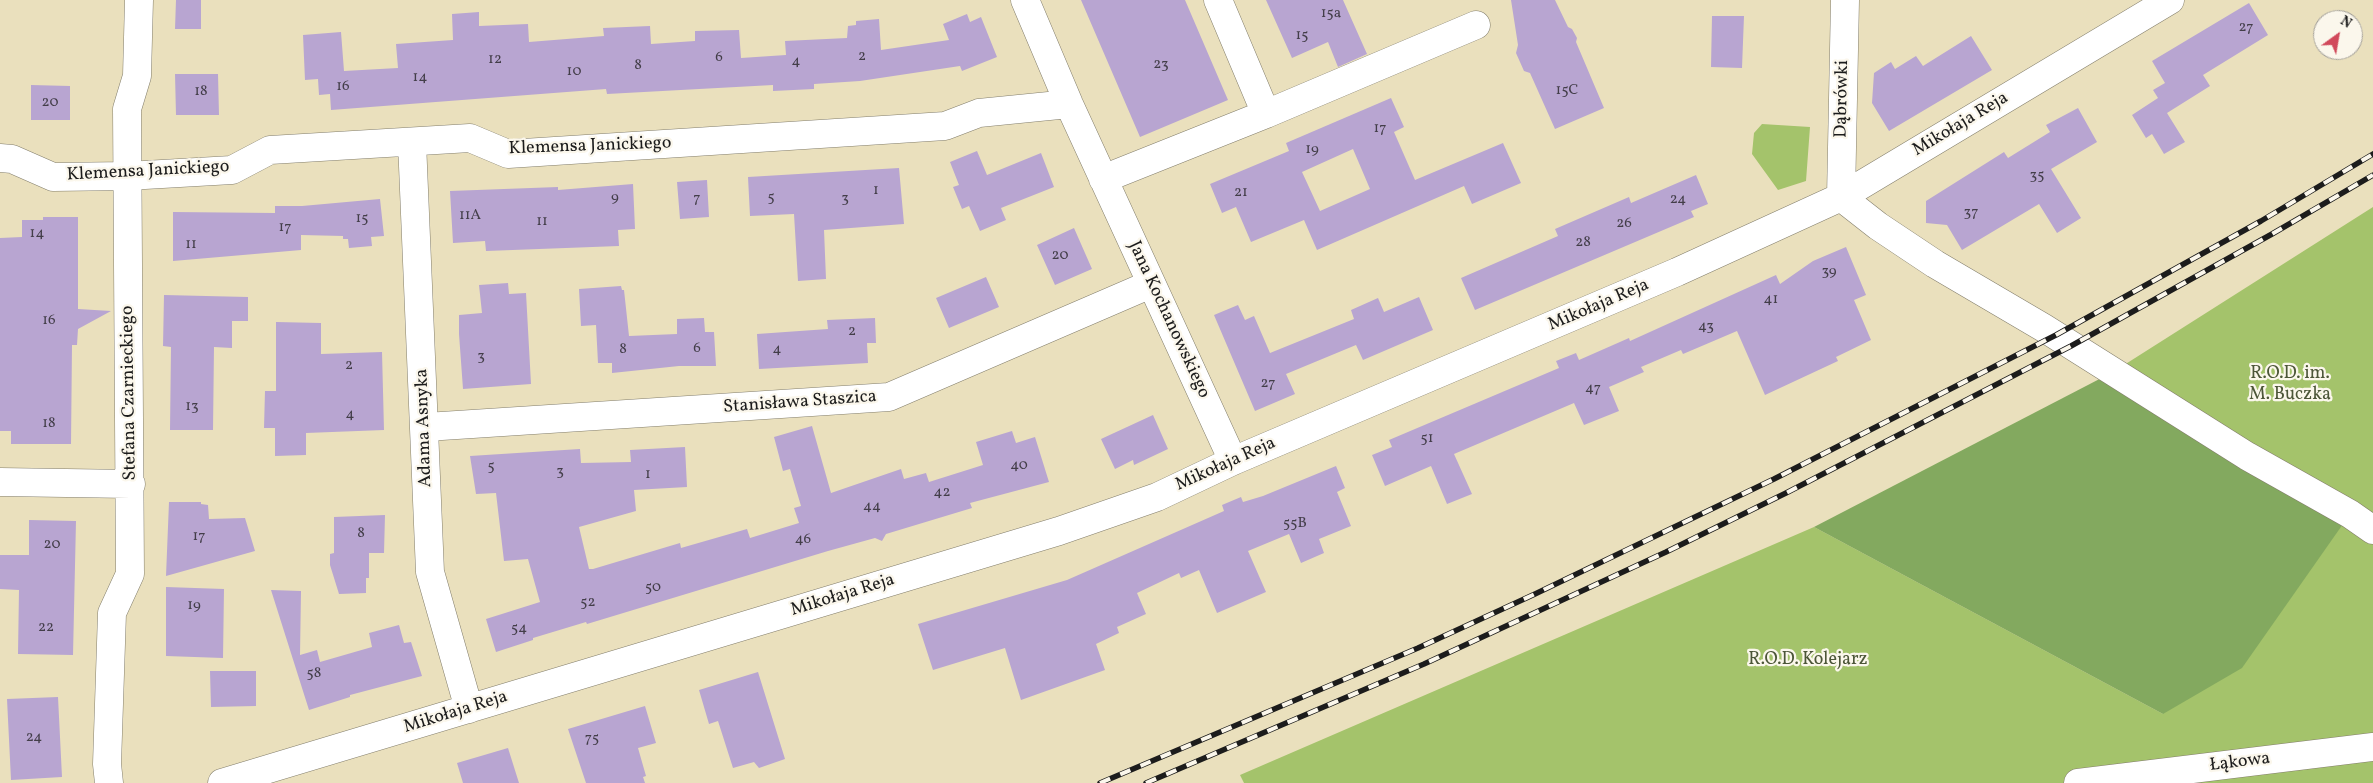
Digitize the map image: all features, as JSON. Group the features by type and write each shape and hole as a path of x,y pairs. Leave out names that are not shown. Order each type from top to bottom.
{"street":[{"name":"Stefana Czarnieckiego","path":"109,783 107,754 112,614 130,574 131,484 127,109 137,76 139,0"},
{"name":"Jana Kochanowskiego","path":"1025,0 1069,104 1233,461"},
{"path":"1218,0 1266,114"},
{"name":"Dąbrówki","path":"1840,197 1845,0"},
{"name":"Mikołaja Reja","path":"222,783 1058,531 1156,496 1233,461 1677,272 1840,197 2170,0"},
{"path":"1104,180 1476,25"},
{"name":"Klemensa Janickiego","path":"0,158 12,158 53,177 127,176 232,170 270,150 470,138 508,154 946,126 979,113 1069,104"},
{"name":"Adama Asnyka","path":"412,142 426,426 430,572 469,709"},
{"path":"1840,197 1878,226 1935,264 2036,323 2222,440 2350,514 2373,530"},
{"name":"Stanisława Staszica","path":"426,426 889,397 1151,284"},
{"path":"0,482 131,484"},
{"name":"Łąkowa","path":"2078,783 2373,747"}],"green space":[{"path":"1762,124 1810,127 1806,181 1778,190 1752,154 1754,133"},
{"name":"R.O.D. Kolejarz","path":"2373,207 2373,783 1244,783 1240,775 1814,527 2163,714 2113,372"},
{"path":"2113,372 2350,514 2242,668 2163,714 1814,527"}],"building":[{"path":"176,0 201,0 201,29 175,29"},
{"path":"1081,0 1185,0 1228,100 1140,137"},
{"path":"1266,0 1343,0 1367,54 1338,67 1328,42 1292,58"},
{"path":"1511,0 1555,0 1568,27 1572,29 1577,38 1576,42 1604,108 1555,129 1530,73 1524,71 1516,53 1518,45"},
{"path":"2249,3 2268,35 2203,75 2210,86 2167,113 2185,142 2164,154 2152,134 2146,138 2132,115 2158,98 2153,90 2165,83 2152,61"},
{"path":"479,12 479,26 528,24 529,42 604,36 603,28 650,26 651,44 695,41 695,31 739,30 741,58 786,55 785,41 847,38 848,26 856,25 856,21 879,19 881,50 949,40 943,24 967,14 970,22 981,17 997,57 962,71 960,66 860,81 814,84 814,89 773,91 773,85 607,94 606,89 331,110 330,94 319,95 318,79 305,80 303,35 341,32 344,71 398,68 396,44 453,40 452,14"},
{"path":"1712,16 1744,16 1742,68 1711,67"},
{"path":"1971,36 1992,70 1889,131 1872,103 1874,73 1891,62 1895,69 1916,56 1923,66"},
{"path":"175,74 218,74 219,115 176,115"},
{"path":"31,85 70,86 70,120 31,120"},
{"path":"1391,98 1404,127 1394,132 1415,180 1503,143 1521,183 1472,204 1464,186 1317,250 1304,220 1251,242 1236,207 1222,213 1210,184 1289,151 1286,143","holes":["1353,149 1370,189 1320,211 1302,172"]},
{"path":"2078,108 2097,142 2051,169 2081,218 2057,233 2039,204 1962,250 1947,225 1926,223 1926,201 2004,152 2008,158 2050,132 2046,125"},
{"path":"977,151 987,175 1041,153 1054,187 1001,208 1006,220 980,231 969,206 962,209 953,187 959,185 950,162"},
{"path":"899,168 904,224 824,230 826,279 798,281 794,214 750,216 748,177"},
{"path":"1696,175 1708,204 1691,211 1694,217 1475,310 1461,278 1558,236 1555,229 1629,197 1631,203"},
{"path":"707,180 709,217 680,219 677,182"},
{"path":"633,184 635,229 618,230 619,246 486,251 485,241 453,243 450,191 558,187 558,190"},
{"path":"380,199 384,236 371,237 372,246 349,248 348,239 343,239 343,236 301,235 301,250 173,261 173,212 275,213 275,206 302,206"},
{"path":"43,217 78,217 78,309 111,311 78,329 77,345 72,345 71,444 11,444 11,431 0,431 0,238 22,237 22,220 43,220"},
{"path":"1074,228 1092,269 1055,285 1037,245"},
{"path":"1846,247 1866,295 1854,300 1871,340 1836,357 1838,361 1765,395 1737,331 1683,354 1681,350 1641,367 1644,372 1609,387 1619,411 1584,425 1574,403 1454,454 1472,494 1447,504 1431,466 1385,486 1372,455 1392,447 1389,440 1559,368 1556,361 1576,353 1579,360 1629,338 1630,341 1776,275 1780,284 1813,261"},
{"path":"986,277 999,307 949,328 936,298"},
{"path":"508,283 509,294 526,293 531,384 463,389 459,315 482,313 479,285"},
{"path":"621,286 622,290 624,290 629,336 677,334 677,319 704,318 705,332 714,332 716,366 679,366 612,373 612,363 598,363 596,325 581,326 579,289"},
{"path":"164,295 248,297 248,321 232,321 232,348 214,347 213,430 170,430 171,347 163,346"},
{"path":"1419,297 1433,330 1363,360 1356,345 1286,374 1295,394 1255,411 1214,315 1238,305 1245,320 1254,316 1270,353 1354,319 1351,310 1378,298 1384,312"},
{"path":"875,318 876,343 867,343 868,363 759,369 757,334 828,329 827,320"},
{"path":"276,322 321,323 321,354 382,352 384,430 306,433 306,455 275,456 275,428 264,428 265,391 276,391"},
{"path":"1153,415 1168,449 1134,465 1133,460 1115,469 1101,439"},
{"path":"812,426 831,493 901,469 904,479 926,473 929,482 983,465 976,442 1012,431 1016,443 1035,437 1049,482 970,503 972,508 886,534 882,541 875,538 828,551 587,624 586,622 533,638 533,640 496,652 486,619 540,602 528,559 504,561 496,493 476,494 470,456 580,449 581,463 631,462 630,450 685,447 687,487 634,490 636,511 579,527 589,569 593,569 680,543 681,548 747,529 750,538 799,523 794,508 801,506 790,469 783,471 774,437"},
{"path":"1336,466 1345,488 1337,492 1351,526 1319,539 1324,553 1301,563 1289,534 1248,551 1266,592 1217,613 1199,570 1181,578 1179,573 1137,593 1146,614 1117,627 1119,633 1096,644 1105,670 1021,700 1005,648 933,670 918,624 1067,580 1224,511 1222,505 1241,497 1243,502 1263,496"},
{"path":"169,502 201,502 201,504 208,505 209,519 245,518 255,551 166,576"},
{"path":"385,515 384,553 369,553 369,578 366,578 366,593 339,594 330,565 330,554 334,553 334,517"},
{"path":"29,520 76,521 73,655 18,654 19,590 0,589 0,555 29,555"},
{"path":"166,587 224,589 223,658 166,656"},
{"path":"271,590 301,591 300,655 317,650 320,662 372,647 369,633 399,625 404,643 411,642 422,676 350,695 350,697 309,710"},
{"path":"210,671 256,671 256,706 211,707"},
{"path":"758,672 785,759 759,768 754,762 733,768 718,721 709,724 699,690"},
{"path":"58,697 62,777 11,780 7,699"},
{"path":"645,706 656,743 638,748 646,776 643,777 645,783 586,783 568,729"},
{"path":"508,748 519,783 463,783 457,763"}],"railway":[{"path":"1100,783 1418,648 1774,479 2056,335 2261,221 2373,154"},
{"path":"1146,783 1424,664 1666,552 1786,493 2071,346 2272,234 2373,175"}],"park label":[{"name":"R.O.D. im. M. Buczka","path":"2290,385"}]}
